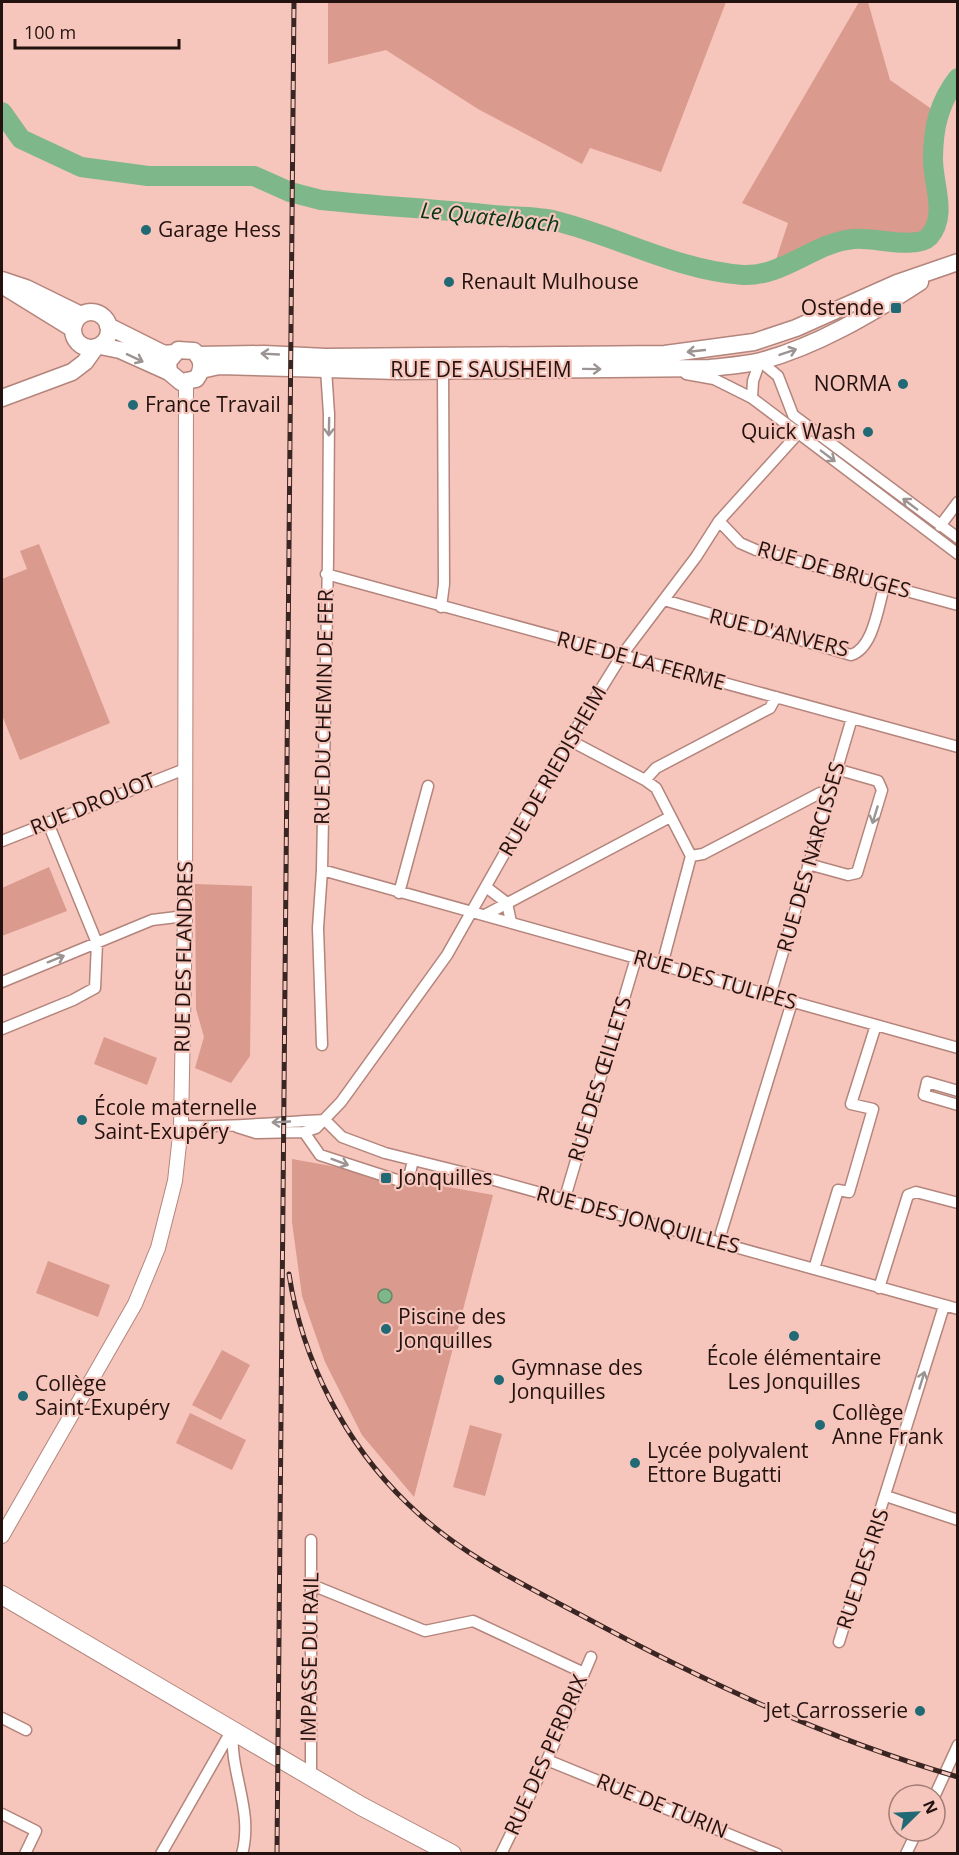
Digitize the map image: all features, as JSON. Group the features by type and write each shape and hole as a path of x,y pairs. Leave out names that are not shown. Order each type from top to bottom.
{"main road":[{"name":"RUE DE SAUSHEIM","path":"443,363 665,354 754,342 818,319 897,283 957,262"},
{"name":"RUE DE SAUSHEIM","path":"199,362 219,366 443,363 669,370 760,361 795,351 835,331 891,300 938,270"},
{"path":"2,280 26,288 86,336 107,337 108,326"},
{"path":"2,285 86,336 169,372 176,380 186,383 196,379 199,362 183,349 164,354 108,326 97,314 86,336 79,368 2,398"},
{"path":"169,372 168,362 174,353"},
{"path":"2,1595 416,1837 452,1854"}],"street":[{"path":"754,342 760,361 778,376 787,405 801,430 957,554"},
{"path":"752,398 753,381 760,361"},
{"name":"RUE DU CHEMIN DE FER","path":"322,1045 318,928 322,870 329,425 326,363"},
{"path":"441,607 444,584 443,363"},
{"path":"669,370 714,379 752,398 957,538"},
{"name":"RUE DES FLANDRES","path":"2,1536 143,1286 172,1200 182,1126 185,916 186,383"},
{"name":"RUE DE RIEDISHEIM","path":"304,1132 316,1128 341,1102 447,955 563,750 571,741 576,726 621,655 696,557 719,521 801,430"},
{"path":"940,526 957,502"},
{"name":"RUE DE BRUGES","path":"719,521 740,543 756,550 957,605"},
{"name":"RUE DE LA FERME","path":"326,574 957,747"},
{"name":"RUE D'ANVERS","path":"664,600 850,655 858,653 866,645 885,584"},
{"path":"645,780 656,768 770,708 776,698"},
{"name":"RUE DES NARCISSES","path":"770,996 828,792 852,718"},
{"path":"571,741 656,788 691,856 662,965"},
{"name":"RUE DROUOT","path":"2,842 185,769"},
{"path":"808,864 848,875 857,873 882,790 878,781 836,769"},
{"path":"399,892 428,786"},
{"path":"691,856 703,854 820,793 828,792"},
{"path":"485,915 670,817"},
{"path":"2,1029 93,991 97,943 48,823"},
{"name":"RUE DES TULIPES","path":"322,870 957,1048"},
{"path":"486,887 507,903 512,922"},
{"path":"2,982 152,920 185,916"},
{"name":"RUE DES ŒILLETS","path":"564,1201 636,958"},
{"path":"722,1233 792,1002"},
{"path":"813,1269 838,1190 849,1192 873,1109 851,1104 876,1025"},
{"path":"957,1090 927,1082 924,1095 957,1105"},
{"path":"182,1126 237,1127 252,1123 325,1120"},
{"name":"RUE DES JONQUILLES","path":"325,1120 342,1137 350,1141 413,1160 957,1309"},
{"path":"237,1127 256,1133 304,1132 320,1155 400,1181 410,1173 413,1160"},
{"path":"879,1288 908,1195 916,1192 957,1203"},
{"name":"RUE DES IRIS","path":"839,1642 945,1306"},
{"name":"RUE DES FLANDRES","path":"2,1520 25,1495"},
{"name":"RUE DES IRIS","path":"886,1496 957,1520"},
{"name":"IMPASSE DU RAIL","path":"310,1775 311,1540"},
{"path":"312,1585 425,1631 473,1621 584,1673"},
{"name":"RUE DES PERDRIX","path":"501,1854 547,1760 591,1657"},
{"path":"2,1718 26,1730"},
{"path":"161,1854 240,1733"},
{"path":"240,1733 232,1746 245,1819 242,1854"},
{"path":"940,1783 957,1745"},
{"name":"RUE DE TURIN","path":"547,1760 777,1854"},
{"path":"2,1814 36,1831 25,1854"}],"shaded area":[{"path":"328,2 726,2 661,172 590,148 582,164 478,109 386,50 328,64"},
{"path":"859,2 868,2 890,80 933,110 929,158 931,221 915,239 848,233 773,269 788,223 742,203"},
{"path":"39,544 110,723 20,760 2,715 2,579 27,569 20,551"},
{"path":"49,867 67,911 2,936 2,888"},
{"path":"195,884 252,886 250,1056 231,1083 195,1068 204,1037 196,1009"},
{"path":"104,1037 157,1058 147,1085 94,1064"},
{"name":"Piscine des Jonquilles","path":"292,1159 493,1195 414,1497 362,1435 325,1362 302,1296 292,1222"},
{"path":"48,1261 110,1285 98,1317 36,1293"},
{"path":"385,1289 390,1291 392,1296 390,1301 385,1303 380,1301 378,1296 380,1291"},
{"path":"222,1350 250,1365 221,1420 192,1405"},
{"path":"190,1413 246,1440 232,1470 176,1443"},
{"path":"470,1425 502,1434 485,1496 453,1487"}],"waterway":[{"name":"Le Quatelbach","path":"2,112 21,139 81,167 148,176 254,176 290,192 321,200 548,219 695,267 743,275 772,271 840,241 862,239 915,243 929,237 935,229 939,210 933,159 936,126 946,96 958,78"}],"railway":[{"path":"277,1854 294,2"},
{"path":"289,1274 304,1338 316,1369 346,1428 385,1480 408,1504 447,1537 489,1565 533,1590 717,1684 811,1726 908,1762 958,1777"}],"place":[{"name":"Garage Hess","path":"146,230"},
{"name":"Renault Mulhouse","path":"449,282"},
{"name":"Ostende","path":"896,308"},
{"name":"NORMA","path":"903,384"},
{"name":"France Travail","path":"133,405"},
{"name":"Quick Wash","path":"868,432"},
{"name":"École maternelle Saint-Exupéry","path":"82,1120"},
{"name":"Jonquilles","path":"386,1178"},
{"name":"Piscine des Jonquilles","path":"386,1329"},
{"name":"École élémentaire Les Jonquilles","path":"794,1336"},
{"name":"Gymnase des Jonquilles","path":"499,1380"},
{"name":"Collège Saint-Exupéry","path":"23,1396"},
{"name":"Collège Anne Frank","path":"820,1425"},
{"name":"Lycée polyvalent Ettore Bugatti","path":"635,1463"},
{"name":"Jet Carrosserie","path":"920,1711"}]}
